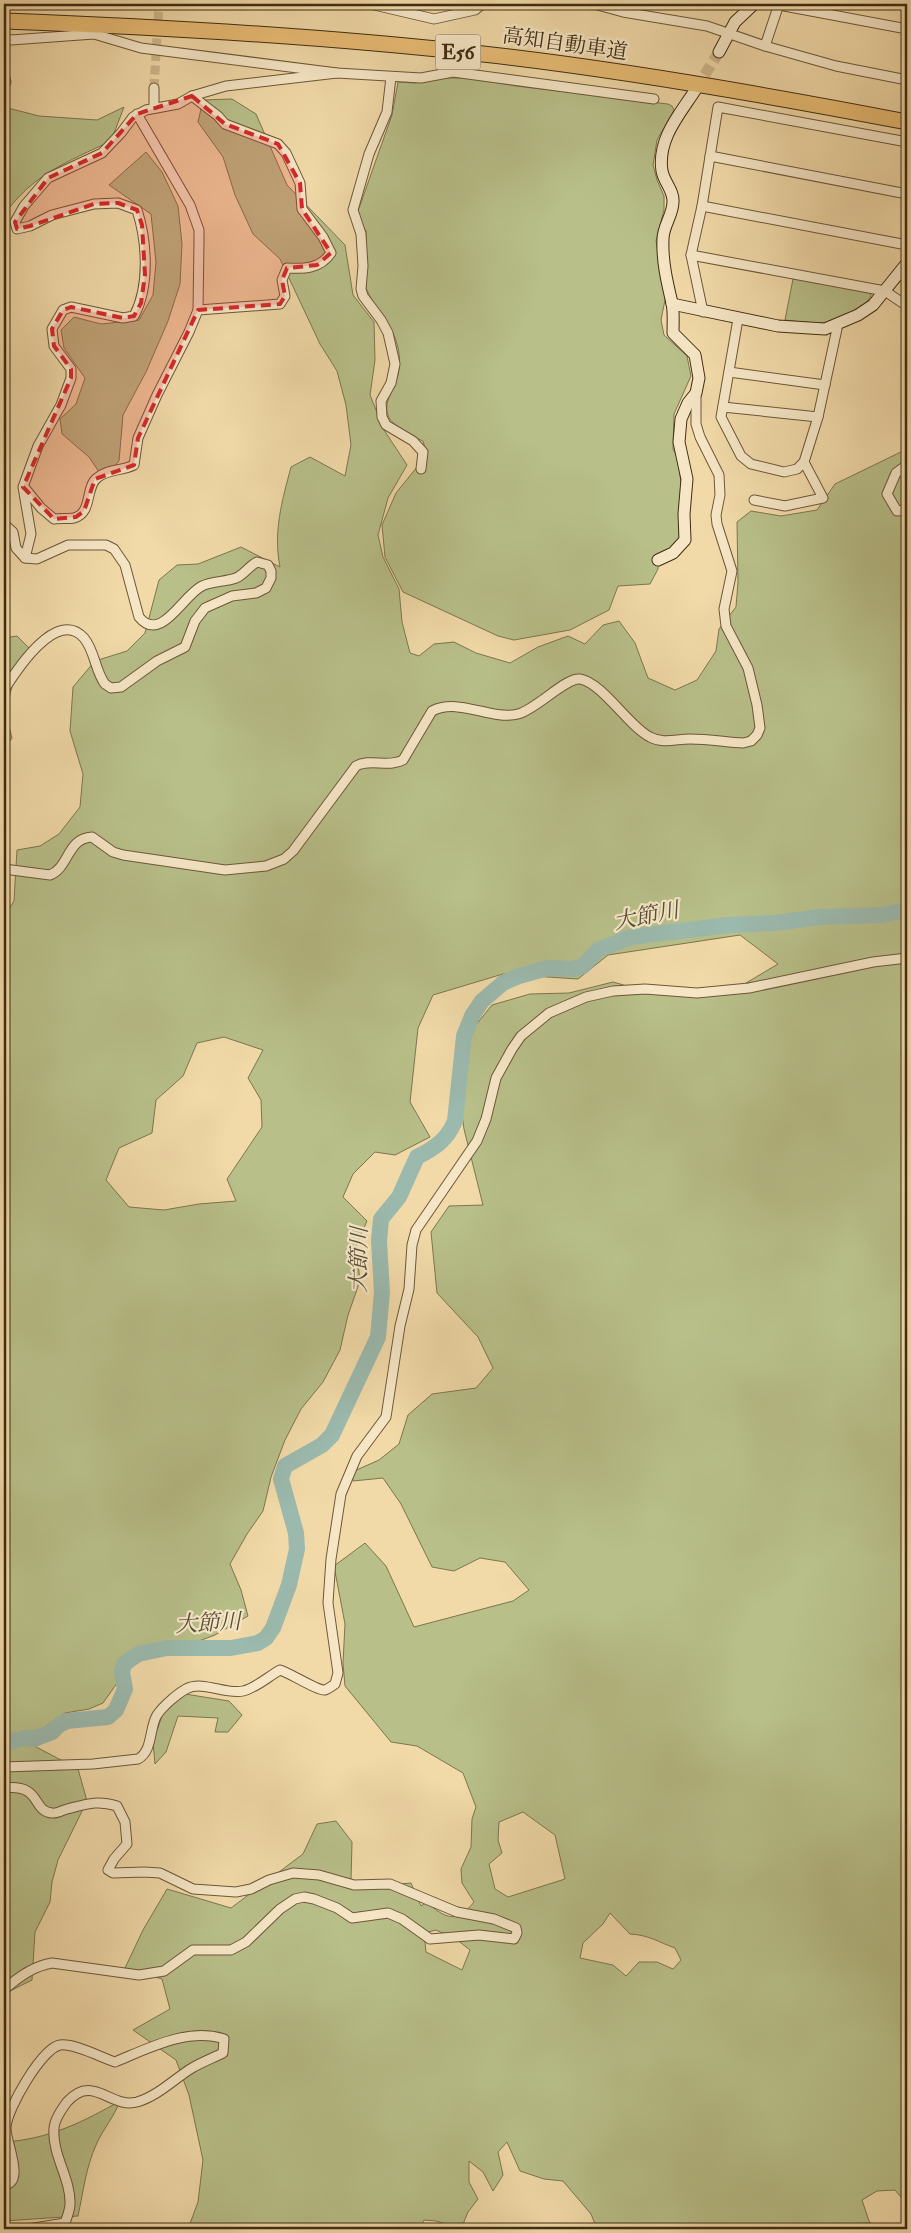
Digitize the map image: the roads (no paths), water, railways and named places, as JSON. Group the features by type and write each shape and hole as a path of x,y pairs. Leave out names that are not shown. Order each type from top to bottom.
{"highway":[{"name":"高知自動車道","path":"4,13 141,17 261,25 541,54 752,85 907,112"},
{"name":"高知自動車道","path":"4,21 225,31 484,54 734,90 907,122"}],"street":[{"path":"370,4 434,19 475,10 482,4"},
{"path":"594,4 623,12 707,26 765,46 836,66 907,80"},
{"path":"720,52 735,22 754,4"},
{"path":"765,46 779,4 907,29"},
{"path":"4,37 11,40 94,34 141,48 337,73 421,78 453,72 654,99"},
{"path":"25,558 31,534 24,487 38,446 61,405 71,378 71,369 54,346 52,329 63,310 71,307 123,318 134,316 141,303 144,275 142,225 137,210 118,203 94,204 52,216 30,226 17,228 15,222 24,206 48,178 102,153 137,114 154,108 178,104 192,96 226,86 255,81 337,73"},
{"path":"4,75 6,82 4,87"},
{"path":"391,77 387,112 370,154 353,210 360,234 363,266 361,289 363,296 388,333 395,364 391,383 381,401 380,411 386,425 418,445 423,452 421,468"},
{"path":"154,88 154,108"},
{"path":"4,869 50,875 59,869 70,850 81,838 92,837 113,852 123,855 134,855 225,870 252,869 276,863 293,850 356,766 365,763 393,764 403,760 432,711 451,706 504,715 518,714 545,700 572,680 580,679 587,682 603,694 646,735 658,741 691,739 743,743 757,735 760,728 757,705 748,668 726,626 724,609 732,571 717,524 716,515 720,495 719,475 700,437 696,424 696,393 699,378 695,355 673,333 672,304 667,285 662,236 673,202 664,180 662,145 696,89"},
{"path":"192,96 218,116 225,124 278,144 286,153 300,183 302,210 323,238 331,253 326,260 317,266 306,269 287,268 282,280 285,296 280,304 198,310"},
{"path":"703,312 691,255 702,206 718,107 907,142"},
{"path":"24,487 41,508 54,518 76,518 84,511 95,479 106,472 134,465 138,438 198,310 199,230 190,205 137,114"},
{"path":"710,156 907,194"},
{"path":"702,206 907,245"},
{"path":"691,255 885,291 907,306"},
{"path":"672,304 703,312 778,326 825,329 874,305 907,263"},
{"path":"738,319 721,417 741,456 751,464 784,472 797,469 804,462 818,417 838,324"},
{"path":"729,372 825,385"},
{"path":"658,560 674,553 685,540 684,514 687,479 679,442 681,419 688,402 696,393"},
{"path":"723,407 818,417"},
{"path":"754,500 785,506 823,498 804,462"},
{"path":"907,465 896,473 890,481 887,494 897,511 907,510"},
{"path":"4,524 13,532 16,548 25,558 36,559 68,545 106,545 114,549 125,565 139,617 144,624 155,626 167,618 199,587 237,578 258,562 268,565 271,571 271,578 263,590 232,596 205,608 195,621 185,647 157,661 121,687 112,688 105,684 85,639 75,632 65,631 46,640 27,655 4,690"},
{"path":"4,1766 93,1764 138,1759 144,1756 157,1714 186,1689 198,1686 230,1692 244,1691 280,1670 294,1674 320,1690 326,1690 335,1684 338,1673 328,1603 331,1559 341,1494 357,1456 386,1416 400,1326 409,1289 412,1244 416,1230 477,1140 486,1119 496,1078 520,1036 549,1013 586,997 644,989 697,993 749,988 873,962 907,958"},
{"path":"4,1788 18,1786 28,1790 44,1810 52,1813 102,1802 117,1806 125,1822 127,1844 114,1859 108,1870 113,1873 144,1872 160,1874 193,1889 236,1892 251,1889 269,1880 293,1873 320,1875 354,1885 390,1884 457,1912 494,1919 516,1928 517,1933 514,1939 479,1935 430,1939 402,1919 388,1913 352,1918 336,1908 304,1897 295,1899 280,1909 246,1942 231,1950 193,1950 164,1971 139,1975 52,1963 41,1965 30,1971 4,1990"},
{"path":"4,2185 13,2180 14,2169 6,2126 15,2103 29,2078 43,2056 54,2047 68,2045 115,2062 169,2041 195,2036 224,2039 223,2053 193,2068 155,2094 136,2102 128,2102 90,2090 81,2091 73,2095 63,2107 55,2122 54,2130 55,2147 67,2186 70,2204 65,2223 28,2229"}],"waterway":[{"name":"大節川","path":"4,1743 25,1738 34,1739 52,1732 59,1725 67,1721 108,1717 116,1710 125,1689 122,1672 124,1664 138,1654 167,1648 231,1648 258,1643 266,1638 273,1628 289,1585 297,1549 296,1533 281,1479 285,1466 322,1445 332,1435 378,1337 382,1292 379,1241 381,1219 399,1197 417,1157 440,1143 452,1128 455,1121 464,1036 472,1016 482,1001 503,983 519,976 548,968 572,969 583,966 598,950 631,937 729,925 776,923 819,917 882,915 907,910"}],"tunnel":[{"path":"154,88 159,4"},
{"path":"696,89 719,52"}]}
